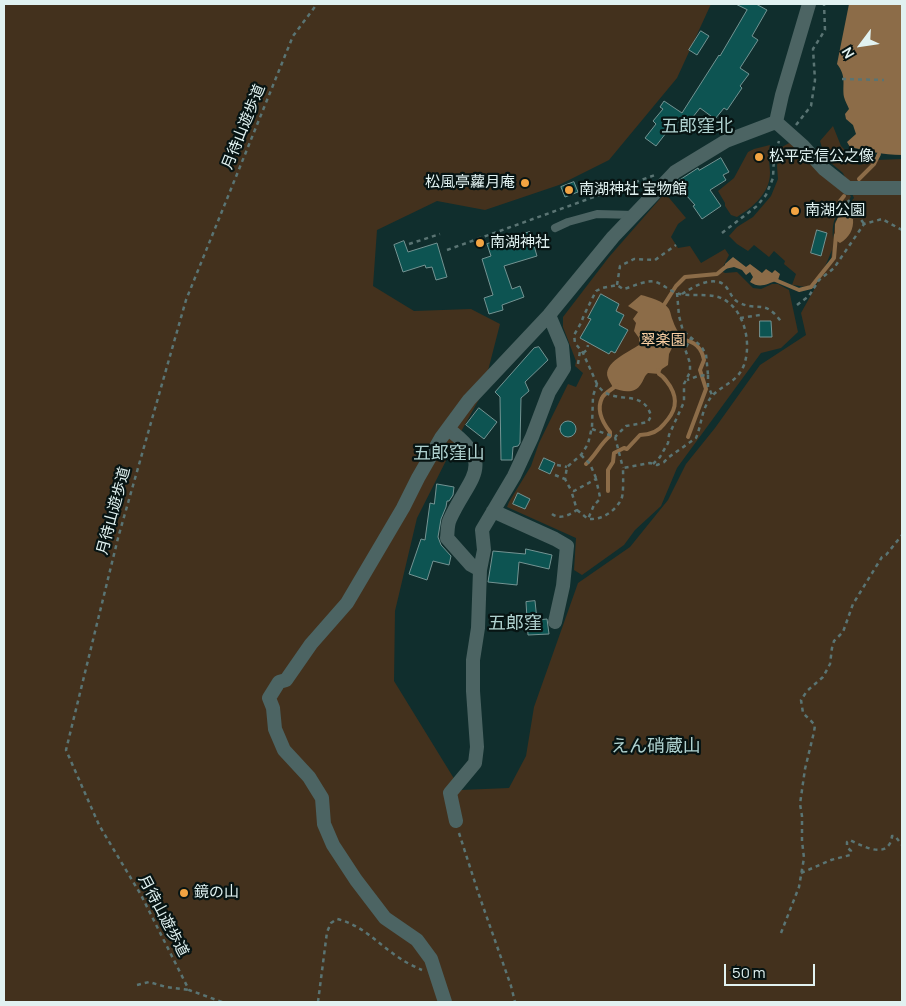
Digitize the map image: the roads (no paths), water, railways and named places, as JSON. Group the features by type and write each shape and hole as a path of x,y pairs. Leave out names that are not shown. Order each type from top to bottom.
{"street":[{"path":"809,4 782,95 783,128 824,169 848,188 902,188"},
{"path":"444,1002 431,958 417,940 385,918 356,880 333,845 324,824 322,798 309,777 284,750 275,728 270,698 274,688 279,682 286,680 311,644 347,603 403,508 418,478 448,429 469,400 549,315 613,237 675,172 726,141 783,128"},
{"path":"456,821 450,793 475,763 477,747 473,660 478,628 480,570 484,550 482,530 514,476 532,437 549,392 564,368 562,346 549,315"},
{"path":"448,429 465,441 474,455 476,470 449,521 447,538 471,565 480,570"},
{"path":"493,511 555,538 567,546 563,586 555,622"}],"lane":[{"path":"555,228 568,222 597,214 634,215"}],"waterway":[{"path":"859,179 874,164 879,154"},
{"path":"841,220 840,201 844,196"},
{"path":"773,279 799,290 811,287 834,258 836,235"},
{"path":"662,308 676,286 685,277 717,274 728,265"},
{"path":"683,340 694,344 702,352 704,360 700,370 706,389 688,437"},
{"path":"608,491 608,470 613,462 614,453 624,448 627,449 640,435 651,434 657,431 668,420 673,411 675,401 673,391 663,376 659,374 658,370"},
{"path":"586,464 610,436 610,432 601,416 600,403 605,394 617,385"}],"place":[{"name":"松平定信公之像","path":"759,157"},
{"name":"松風亭蘿月庵","path":"525,183"},
{"name":"南湖神社 宝物館","path":"569,190"},
{"name":"南湖公園","path":"795,211"},
{"name":"南湖神社","path":"480,243"},
{"name":"鏡の山","path":"184,893"}],"district":[{"name":"五郎窪北","path":"697,127"},
{"name":"五郎窪山","path":"449,454"},
{"name":"五郎窪","path":"515,624"},
{"name":"えん硝蔵山","path":"656,747"}],"park label":[{"name":"翠楽園","path":"663,341"}]}
